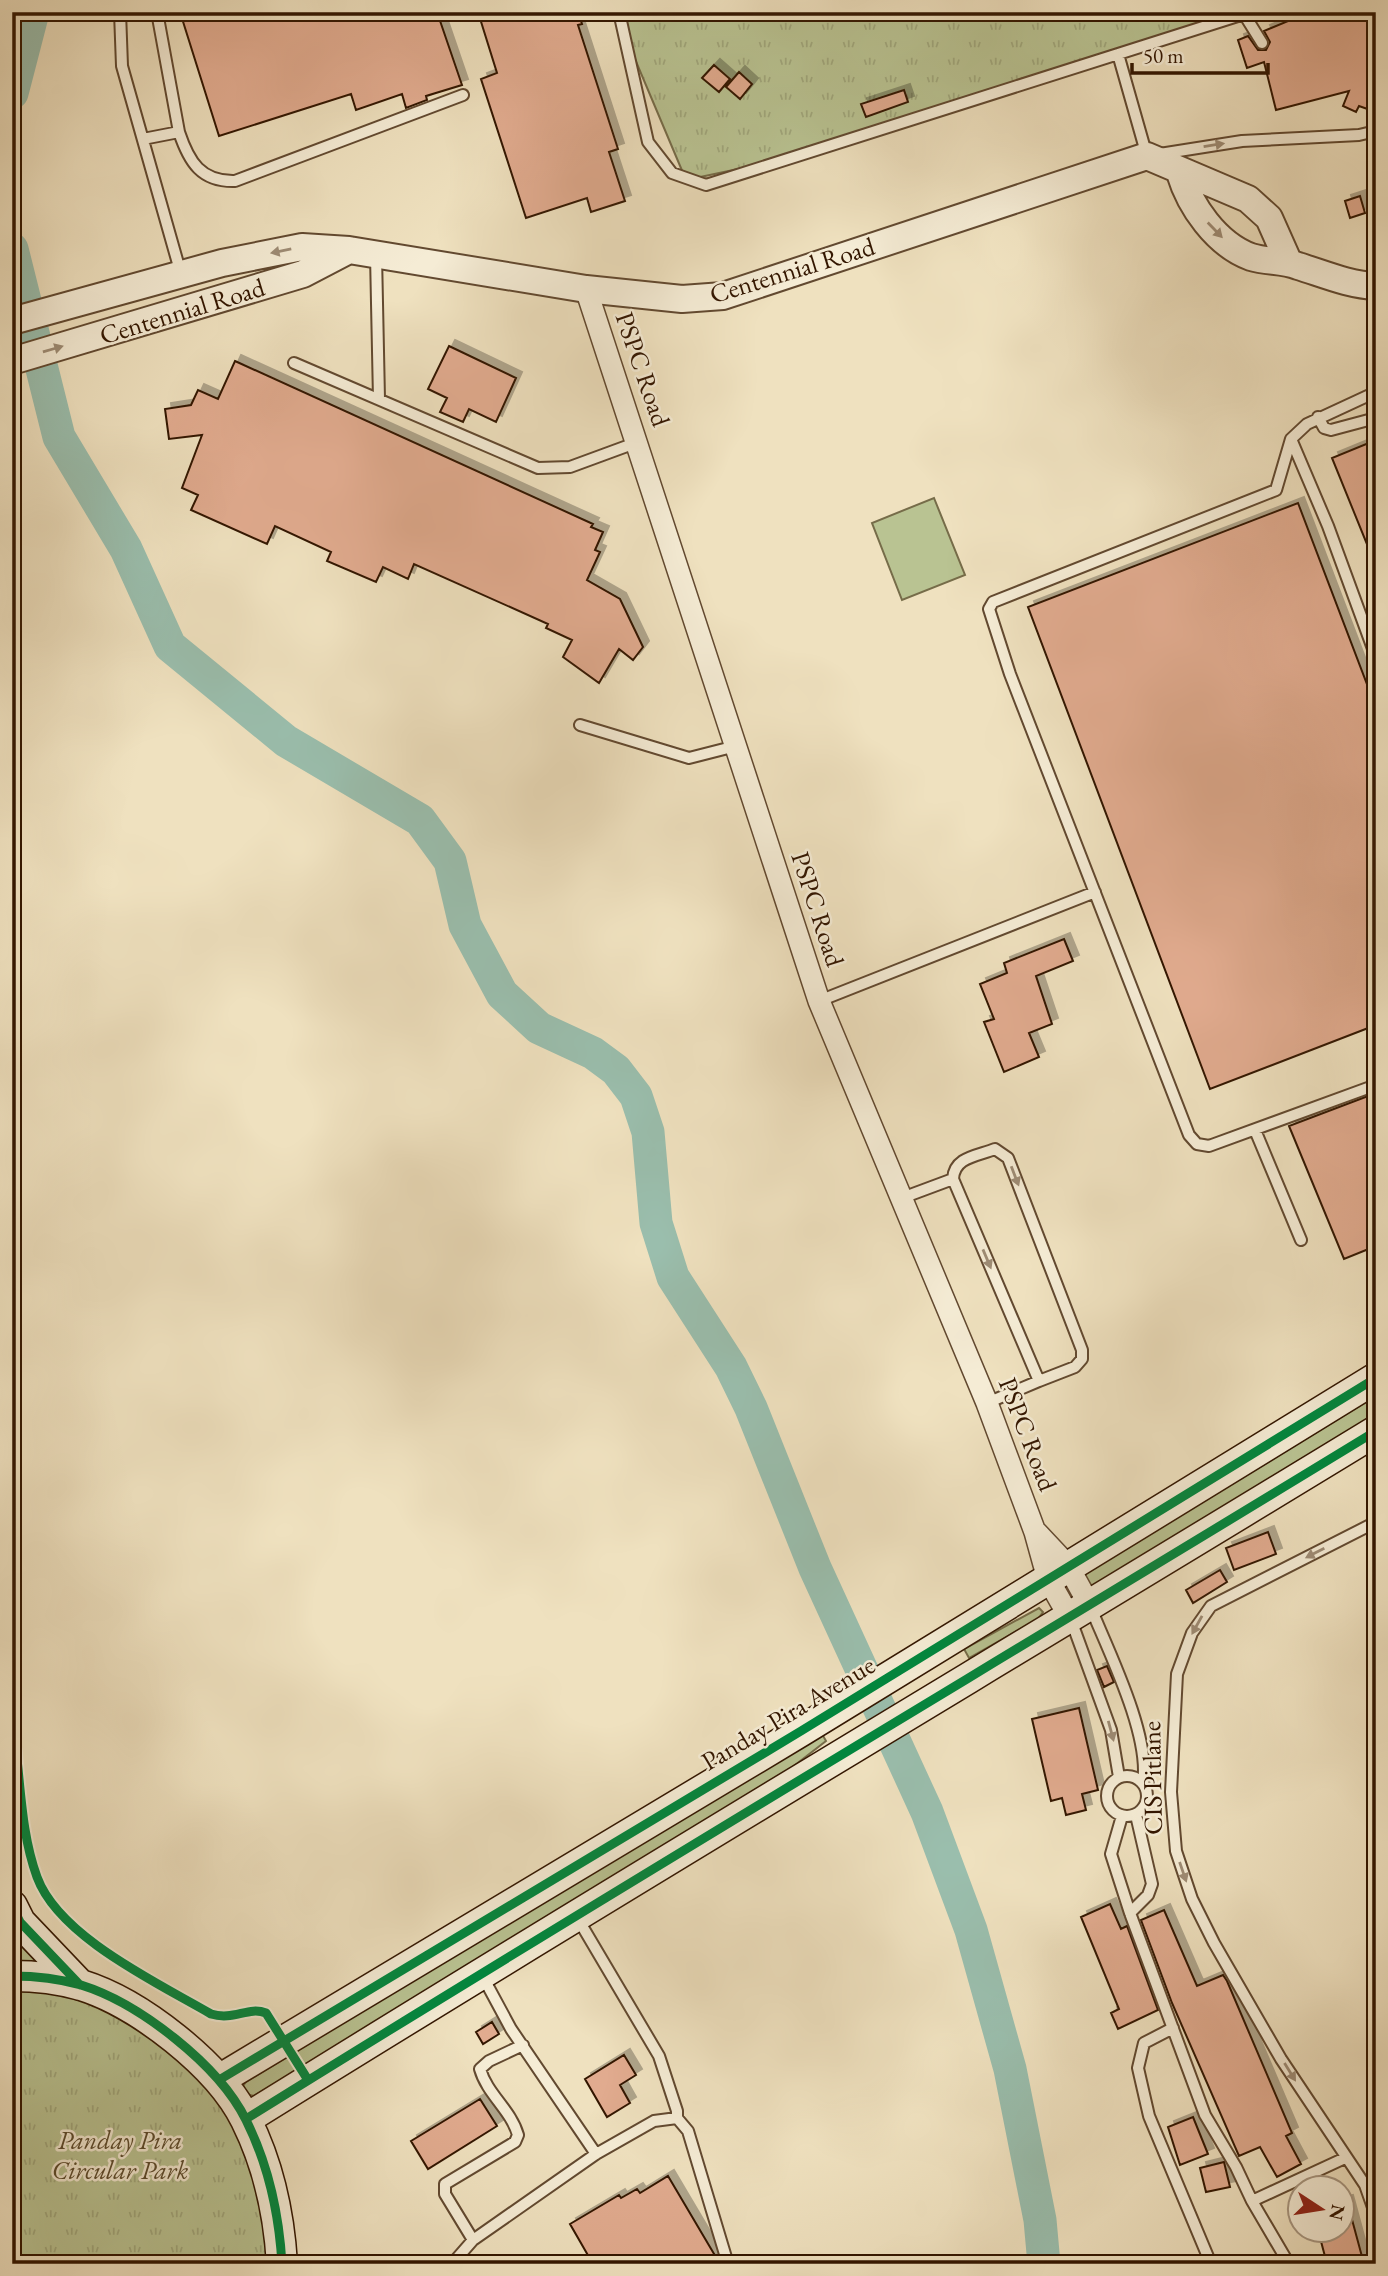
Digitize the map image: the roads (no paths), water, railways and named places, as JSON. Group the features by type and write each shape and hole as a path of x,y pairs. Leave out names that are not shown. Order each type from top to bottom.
{"main road":[{"name":"Panday Pira Avenue","path":"219,2080 801,1731 1376,1378"},
{"path":"246,2119 480,1972 979,1670 1080,1622 1376,1431"},
{"path":"12,1906 28,1931 80,1985 155,2023 219,2080 246,2119 264,2163 279,2215 282,2264"},
{"path":"12,1976 80,1985"}],"street":[{"path":"1147,156 1180,173 1216,183 1248,199 1269,218 1289,263"},
{"name":"Centennial Road","path":"12,321 222,263 302,247 349,250 586,289 682,299 723,296 1147,156"},
{"path":"1180,173 1195,207 1217,234 1248,256 1270,262 1289,263 1358,286 1376,286"},
{"name":"Centennial Road","path":"12,361 303,274 349,250"},
{"name":"PSPC Road","path":"586,289 819,1000 987,1403 1035,1532 1058,1572 1080,1622"}],"lane":[{"path":"120,12 122,66 182,276"},
{"path":"157,12 179,132 200,171 215,182 235,181 463,95"},
{"path":"619,12 649,142 672,173 706,185 1244,13 1262,43"},
{"path":"1118,54 1147,156 1242,141 1359,135 1376,131"},
{"path":"143,139 179,132"},
{"path":"376,255 379,399"},
{"path":"294,363 538,468 570,467 638,442"},
{"path":"1376,392 1318,417 1291,439 1276,490 993,602 989,609 1010,674 1189,1135 1197,1144 1209,1146 1376,1085"},
{"path":"1318,417 1324,428 1331,430 1376,418"},
{"path":"1291,439 1328,526 1375,652"},
{"path":"580,725 689,758 736,746"},
{"path":"819,1000 1094,891"},
{"path":"1255,1130 1301,1240"},
{"path":"987,1403 1075,1367 1082,1359 1082,1350 1008,1158 995,1149 959,1162 953,1169 953,1179 1039,1381"},
{"path":"902,1198 953,1179"},
{"name":"CIS Pitlane","path":"1376,1522 1211,1606 1192,1633 1177,1674 1171,1792 1175,1851 1192,1899 1281,2059 1365,2185 1376,2216"},
{"path":"1080,1622 1102,1634"},
{"path":"1080,1622 1102,1634 1133,1716 1142,1756 1147,1800 1136,1815 1152,1884 1151,1891 1130,1913"},
{"path":"1080,1622 1111,1730 1119,1777"},
{"path":"1136,1815 1122,1816 1116,1813 1108,1801 1109,1787 1119,1777 1128,1776 1143,1783"},
{"path":"1122,1816 1111,1854 1130,1913 1205,2115 1289,2264"},
{"path":"576,1916 659,2056 677,2118 688,2131 709,2192 728,2264"},
{"path":"480,1972 523,2045 596,2154"},
{"path":"1173,2028 1144,2043 1138,2068 1149,2116 1211,2264"},
{"path":"473,2240 445,2194 445,2183 514,2142 519,2135 516,2125 483,2080 480,2069 489,2061 523,2045"},
{"path":"452,2264 473,2240 596,2154 654,2121 677,2118"},
{"path":"1252,2201 1345,2158"}],"waterway":[{"path":"12,93 33,12"},
{"path":"12,249 59,437 126,549 170,646 286,741 420,820 450,861 465,925 502,994 539,1028 593,1053 616,1070 636,1096 648,1132 656,1223 673,1277 731,1367 751,1408 815,1568 927,1812 971,1930 1010,2069 1040,2220 1044,2264"}],"park label":[{"name":"Panday Pira Circular Park","path":"120,2155"}]}
